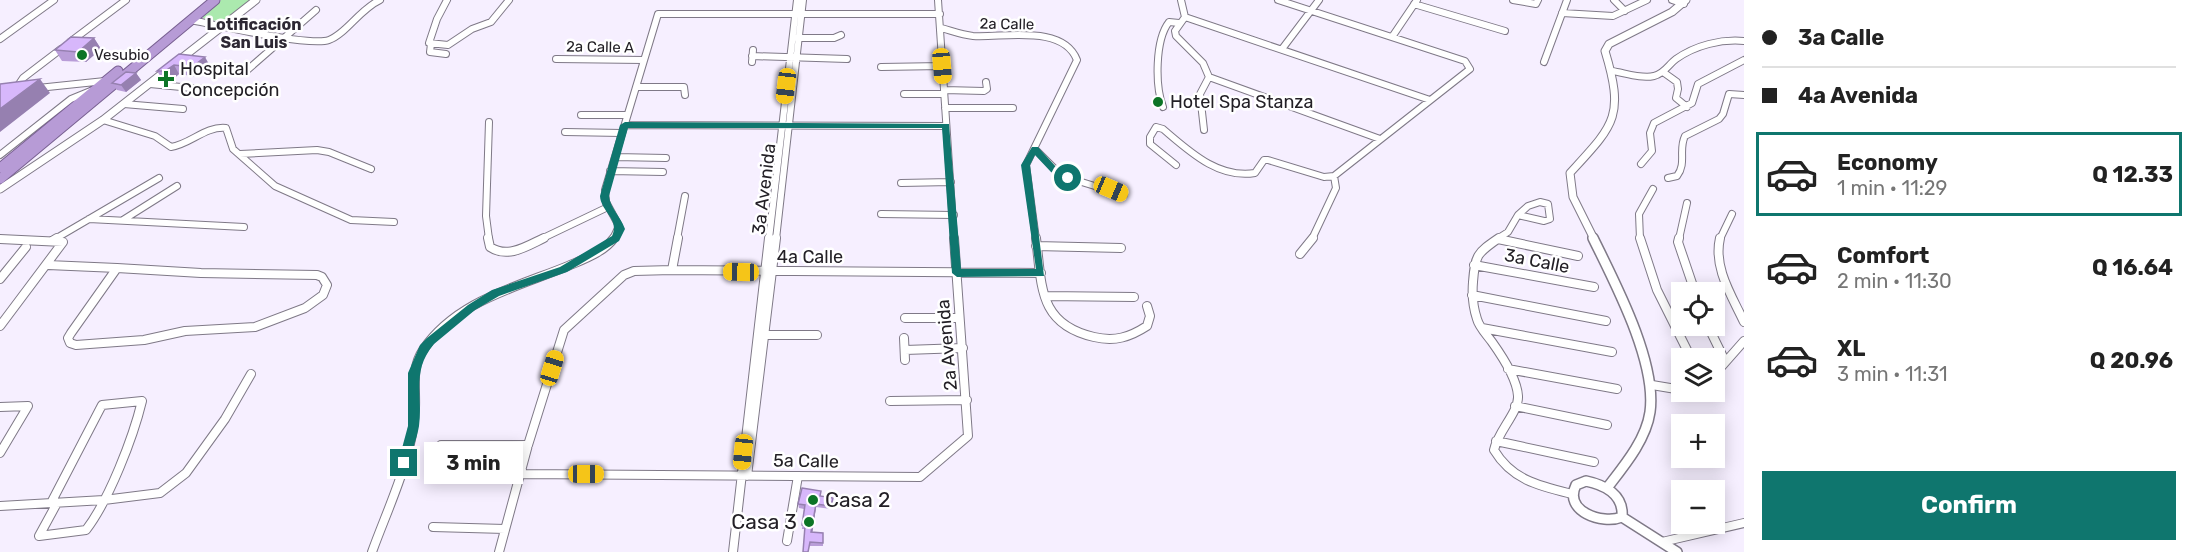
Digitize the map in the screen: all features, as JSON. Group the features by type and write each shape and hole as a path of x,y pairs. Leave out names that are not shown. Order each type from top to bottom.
{"highway":[{"path":"0,179 206,0"},
{"path":"0,166 98,88 112,80 215,0"}],"street":[{"path":"0,39 54,0"},
{"path":"23,90 19,84 23,78 126,0"},
{"path":"0,189 103,120 256,0"},
{"path":"191,20 284,37 328,40 360,10 380,0"},
{"path":"447,0 428,43 431,44 430,52 447,54"},
{"path":"431,44 448,45 472,29 491,22 508,0"},
{"name":"3a Avenida","path":"790,86 789,57 795,37 797,0"},
{"name":"3a Avenida","path":"798,13 803,0"},
{"name":"2a Avenida","path":"938,0 968,436"},
{"path":"1181,0 1185,17"},
{"path":"1176,165 1150,144 1150,137 1156,127 1163,129 1202,161 1242,175 1255,173 1264,160 1268,160 1324,177 1334,176 1470,69 1470,65 1465,61 1278,0"},
{"path":"1282,49 1319,0"},
{"path":"1513,0 1534,5 1539,0"},
{"path":"1544,62 1567,0"},
{"path":"1614,0 1625,11"},
{"path":"1672,0 1685,2"},
{"path":"1562,13 1607,16 1625,11 1644,1"},
{"path":"1392,37 1416,2 1505,31"},
{"path":"1607,488 1636,447 1650,413 1652,385 1645,356 1573,197 1570,173 1604,137 1615,119 1617,104 1612,70 1605,51 1609,44 1685,2"},
{"path":"245,72 316,10"},
{"path":"372,552 411,444 415,409 413,373 424,348 472,307 496,293 564,269 616,238 620,229 604,196 658,14 940,14"},
{"path":"1185,17 1175,31 1178,39 1203,63 1209,77 1380,139"},
{"path":"1185,17 1430,100"},
{"path":"1163,107 1160,99 1159,40 1169,22 1179,23"},
{"name":"2a Calle","path":"941,28 970,36 1057,39 1072,46 1077,60 1035,149"},
{"path":"795,37 834,38 841,35"},
{"name":"3a Avenida","path":"744,475 790,86 798,58 795,37"},
{"path":"1612,70 1654,76 1696,48 1735,40 1744,41"},
{"path":"752,56 847,59"},
{"name":"2a Calle A","path":"556,59 644,60"},
{"path":"1641,164 1652,156 1654,148 1649,132 1651,125 1657,119 1687,107 1696,96 1698,84 1720,75 1744,60"},
{"path":"882,67 942,66"},
{"path":"1663,72 1678,82 1680,90 1676,98 1687,107"},
{"path":"1204,130 1200,94 1209,77"},
{"path":"11,92 112,80"},
{"path":"904,94 984,91 987,89 987,82"},
{"path":"150,84 202,90"},
{"path":"636,87 684,87 686,95"},
{"path":"2,152 71,99 98,88"},
{"path":"1668,178 1677,176 1682,170 1685,158 1681,145 1685,136 1722,118 1729,94 1744,95"},
{"path":"124,104 183,109"},
{"path":"945,108 1013,108"},
{"path":"581,116 626,116"},
{"path":"103,120 155,136 171,147 180,146 214,128 226,128 232,149 274,186 351,220 394,222"},
{"path":"489,122 490,167 484,217 492,249 509,253 519,250 608,207"},
{"path":"565,132 785,125 946,126"},
{"path":"1124,195 1062,176 1035,149 1026,165 1045,296 1054,317 1077,333 1103,339 1126,338 1140,332 1149,323 1147,306"},
{"path":"240,154 317,150 329,152 371,169"},
{"path":"615,157 666,158"},
{"path":"610,171 663,172"},
{"path":"1300,254 1312,240 1323,213 1331,201 1336,188 1334,176"},
{"path":"52,241 159,178"},
{"path":"901,183 951,182"},
{"path":"122,220 177,186"},
{"path":"1653,189 1638,216 1640,240 1672,321 1686,348"},
{"path":"672,270 685,196"},
{"path":"1688,203 1678,242 1692,282"},
{"path":"881,214 954,215"},
{"path":"1732,214 1721,234 1717,253 1722,274 1744,322"},
{"path":"1518,215 1508,232 1480,251 1474,265 1472,295 1477,321 1508,369 1518,397 1496,441 1494,450 1501,466 1512,474 1523,480 1572,494"},
{"path":"89,219 244,227"},
{"path":"0,239 52,241 63,244 0,326"},
{"path":"1498,239 1578,256"},
{"path":"1036,246 1121,248"},
{"path":"0,279 26,247"},
{"path":"48,265 118,267 223,274 316,275 322,277 327,285 323,295 305,308 255,327 185,331 144,340 76,345 70,343 68,338 71,333 118,267"},
{"name":"3a Calle","path":"1474,265 1594,287"},
{"name":"4a Calle","path":"528,445 564,330 627,273 672,270 1041,273"},
{"name":"3a Avenida","path":"744,475 765,335 768,272"},
{"path":"1472,295 1606,321"},
{"path":"1045,296 1134,297"},
{"path":"905,318 959,318"},
{"path":"1482,328 1612,352"},
{"path":"765,335 817,334"},
{"path":"904,338 905,360"},
{"path":"1725,361 1744,341"},
{"path":"905,350 963,348"},
{"path":"1508,369 1617,389"},
{"path":"0,506 160,494 186,473 225,419 251,374"},
{"path":"1652,385 1671,388"},
{"path":"890,401 967,400"},
{"path":"142,401 104,500 88,529 39,536 102,405 142,401"},
{"path":"0,407 28,406 0,453"},
{"path":"1515,406 1607,425"},
{"name":"5a Calle","path":"476,470 920,477 968,436"},
{"path":"1496,441 1594,462"},
{"path":"441,445 528,445 499,552"},
{"path":"733,552 739,485 744,475"},
{"path":"787,541 798,476"},
{"path":"1578,483 1596,483 1607,488 1621,502 1622,517 1609,522 1599,520 1581,509 1572,494 1573,487 1578,483"},
{"path":"1622,517 1677,552"},
{"path":"1662,542 1744,523"},
{"path":"433,527 505,529"}],"green space":[{"path":"221,0 250,0 224,20 203,18 201,15"}],"building":[{"path":"71,37 94,38 78,52 55,50"},
{"path":"179,54 205,57 192,67 174,65 165,71 157,71"},
{"path":"126,72 136,73 121,85 112,83"},
{"path":"40,79 0,109 0,84"},
{"path":"802,488 821,491 820,496 833,498 831,506 816,504 811,532 823,533 823,543 810,542 808,552 803,552 805,526 802,525 805,505 798,504"}],"place":[{"name":"Vesubio","path":"82,55"},
{"name":"Hospital Concepción","path":"166,79"},
{"name":"Hotel Spa Stanza","path":"1158,102"},
{"name":"Casa 2","path":"813,500"},
{"name":"Casa 3","path":"809,522"}],"district":[{"name":"Lotificación San Luis","path":"254,33"}],"route":[{"path":"404,463 411,444 414,426 413,373 424,348 430,341 472,307 496,293 564,269 616,238 620,229 617,219 604,202 604,196 625,125 946,126 957,273 1041,273 1026,165 1035,149 1054,170 1068,178"}]}
